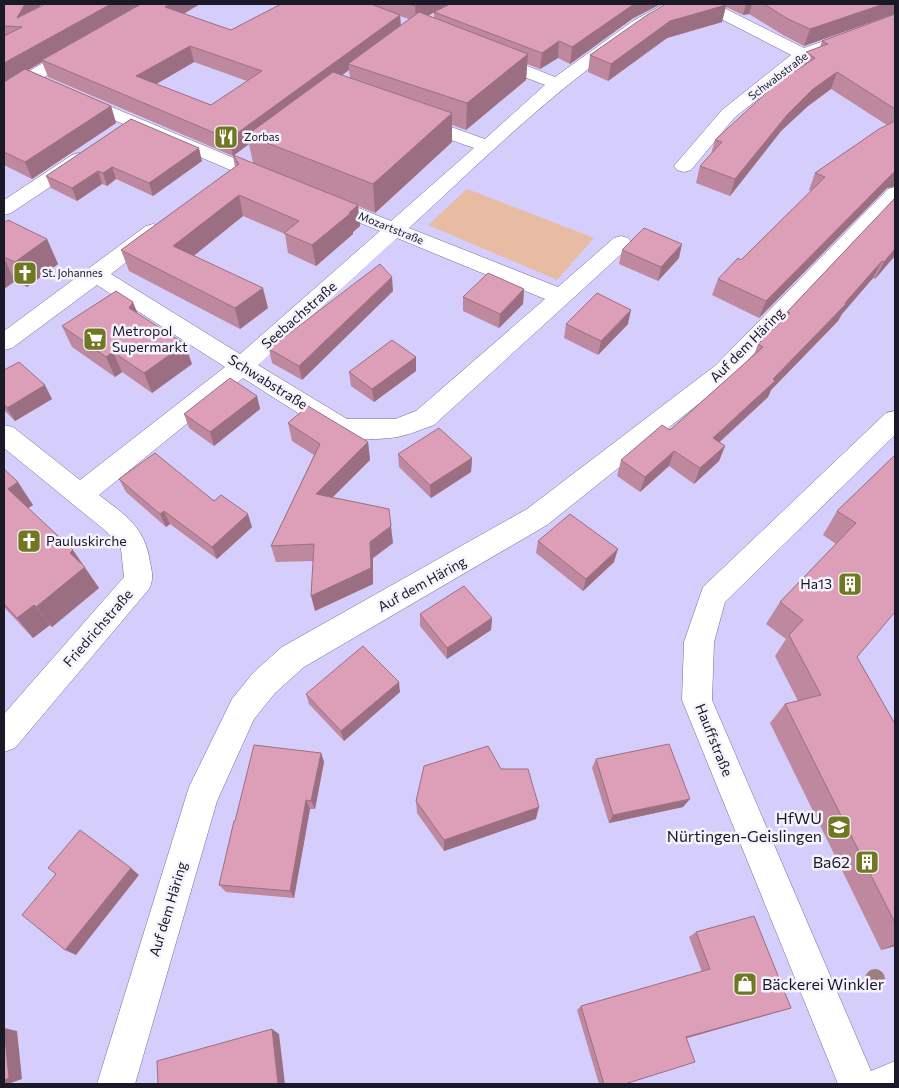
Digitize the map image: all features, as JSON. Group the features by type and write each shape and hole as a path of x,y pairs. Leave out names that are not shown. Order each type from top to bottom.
{"street":[{"name":"Seebachstraße","path":"80,495 242,366 557,84 639,24 675,4"},
{"path":"704,4 803,54"},
{"name":"Schwabstraße","path":"684,166 728,114 803,54 895,21"},
{"path":"48,85 93,41"},
{"path":"474,51 557,84"},
{"path":"4,93 48,85 134,122 243,160 289,187"},
{"path":"397,115 488,146"},
{"path":"117,133 134,122"},
{"path":"4,210 93,149"},
{"path":"220,178 243,160"},
{"name":"Auf dem Häring","path":"116,1084 201,799 243,709 264,683 293,657 537,517 724,371 895,193"},
{"name":"Mozartstraße","path":"306,194 560,296"},
{"path":"4,342 96,275 166,220"},
{"name":"Schwabstraße","path":"96,275 343,429 396,428 424,418 621,243"},
{"name":"Hauffstraße","path":"858,1084 697,700 699,642 714,596 895,420"},
{"name":"Friedrichstraße","path":"4,434 117,524 134,545 139,580 4,737"},
{"path":"885,1084 895,1080"}],"shaded area":[{"path":"467,189 594,238 557,280 428,225"}],"building":[{"path":"4,4 25,4 17,18 45,4 111,4 4,63 4,36 22,27 4,26"},
{"path":"141,4 169,4 165,7 231,30 281,4 371,4 400,15 229,139 42,60","holes":["190,46 262,71 211,105 136,76"]},
{"path":"450,4 634,4 572,47 559,41 542,53 434,12"},
{"path":"666,4 726,5 670,21 611,64 590,55 647,15"},
{"path":"764,4 884,4 810,29 788,19"},
{"path":"419,12 528,54 467,103 348,64"},
{"path":"895,14 895,109 837,72 813,89 787,115 735,179 700,166 722,142 715,140 776,84 815,58 806,52 828,44 822,41"},
{"path":"25,69 111,106 25,162 4,152 4,82"},
{"path":"333,72 452,113 373,184 247,135"},
{"path":"131,119 199,148 149,183 112,167 103,173 98,171 72,188 46,176"},
{"path":"895,121 895,171 766,301 718,279 738,258 741,260 825,177 815,173 879,129"},
{"path":"233,155 358,205 312,245 284,233 299,221 239,195 173,246 263,288 235,308 121,250 239,164"},
{"path":"895,198 895,249 884,262 882,261 846,304 773,379 775,381 713,438 725,446 700,468 674,451 645,477 621,460 662,425 670,430 763,347 758,344 790,313 787,312"},
{"path":"8,220 47,239 15,262 4,257 4,223"},
{"path":"644,228 682,244 661,267 622,250"},
{"path":"380,264 392,277 299,366 269,349"},
{"path":"488,273 524,289 500,314 463,297"},
{"path":"116,291 133,302 129,308 185,344 144,373 113,352 106,357 62,326"},
{"path":"597,293 631,310 601,341 566,324"},
{"path":"392,340 416,357 372,389 349,372"},
{"path":"19,362 45,385 7,408 4,404 4,370"},
{"path":"230,378 257,396 210,432 184,414"},
{"path":"308,406 368,442 316,494 389,509 391,526 370,542 371,568 311,596 314,544 271,546 320,444 288,423"},
{"path":"439,428 472,458 430,485 398,454"},
{"path":"155,453 214,501 221,495 248,514 212,547 164,511 160,514 119,479"},
{"path":"895,455 895,612 857,657 895,724 895,923 785,704 821,695 789,635 803,620 780,602 856,523 837,511"},
{"name":"Pauluskirche","path":"4,469 18,482 8,489 73,550 70,553 85,567 36,607 34,605 17,618 4,604"},
{"path":"570,514 618,549 586,579 538,541"},
{"path":"464,586 492,618 447,648 420,614"},
{"path":"363,646 399,682 341,731 306,694"},
{"path":"669,744 690,799 613,815 596,759"},
{"path":"254,745 321,753 311,801 306,800 290,891 219,885"},
{"path":"488,746 501,769 528,769 539,807 444,840 416,801 424,766"},
{"path":"80,830 131,868 65,950 22,915 56,874 48,868"},
{"path":"754,916 791,1008 686,1037 695,1062 625,1084 604,1084 581,1006 710,969 696,932"},
{"path":"4,1028 9,1078 4,1080"},
{"path":"272,1029 278,1084 158,1084 157,1061"}],"place":[{"name":"Zorbas","path":"226,137"},
{"name":"St. Johannes","path":"25,273"},
{"name":"Metropol Supermarkt","path":"95,339"},
{"name":"Pauluskirche","path":"29,541"},
{"name":"Ha13","path":"850,584"},
{"name":"HfWU Nürtingen-Geislingen","path":"839,827"},
{"name":"Ba62","path":"867,862"},
{"name":"Bäckerei Winkler","path":"745,984"}]}
